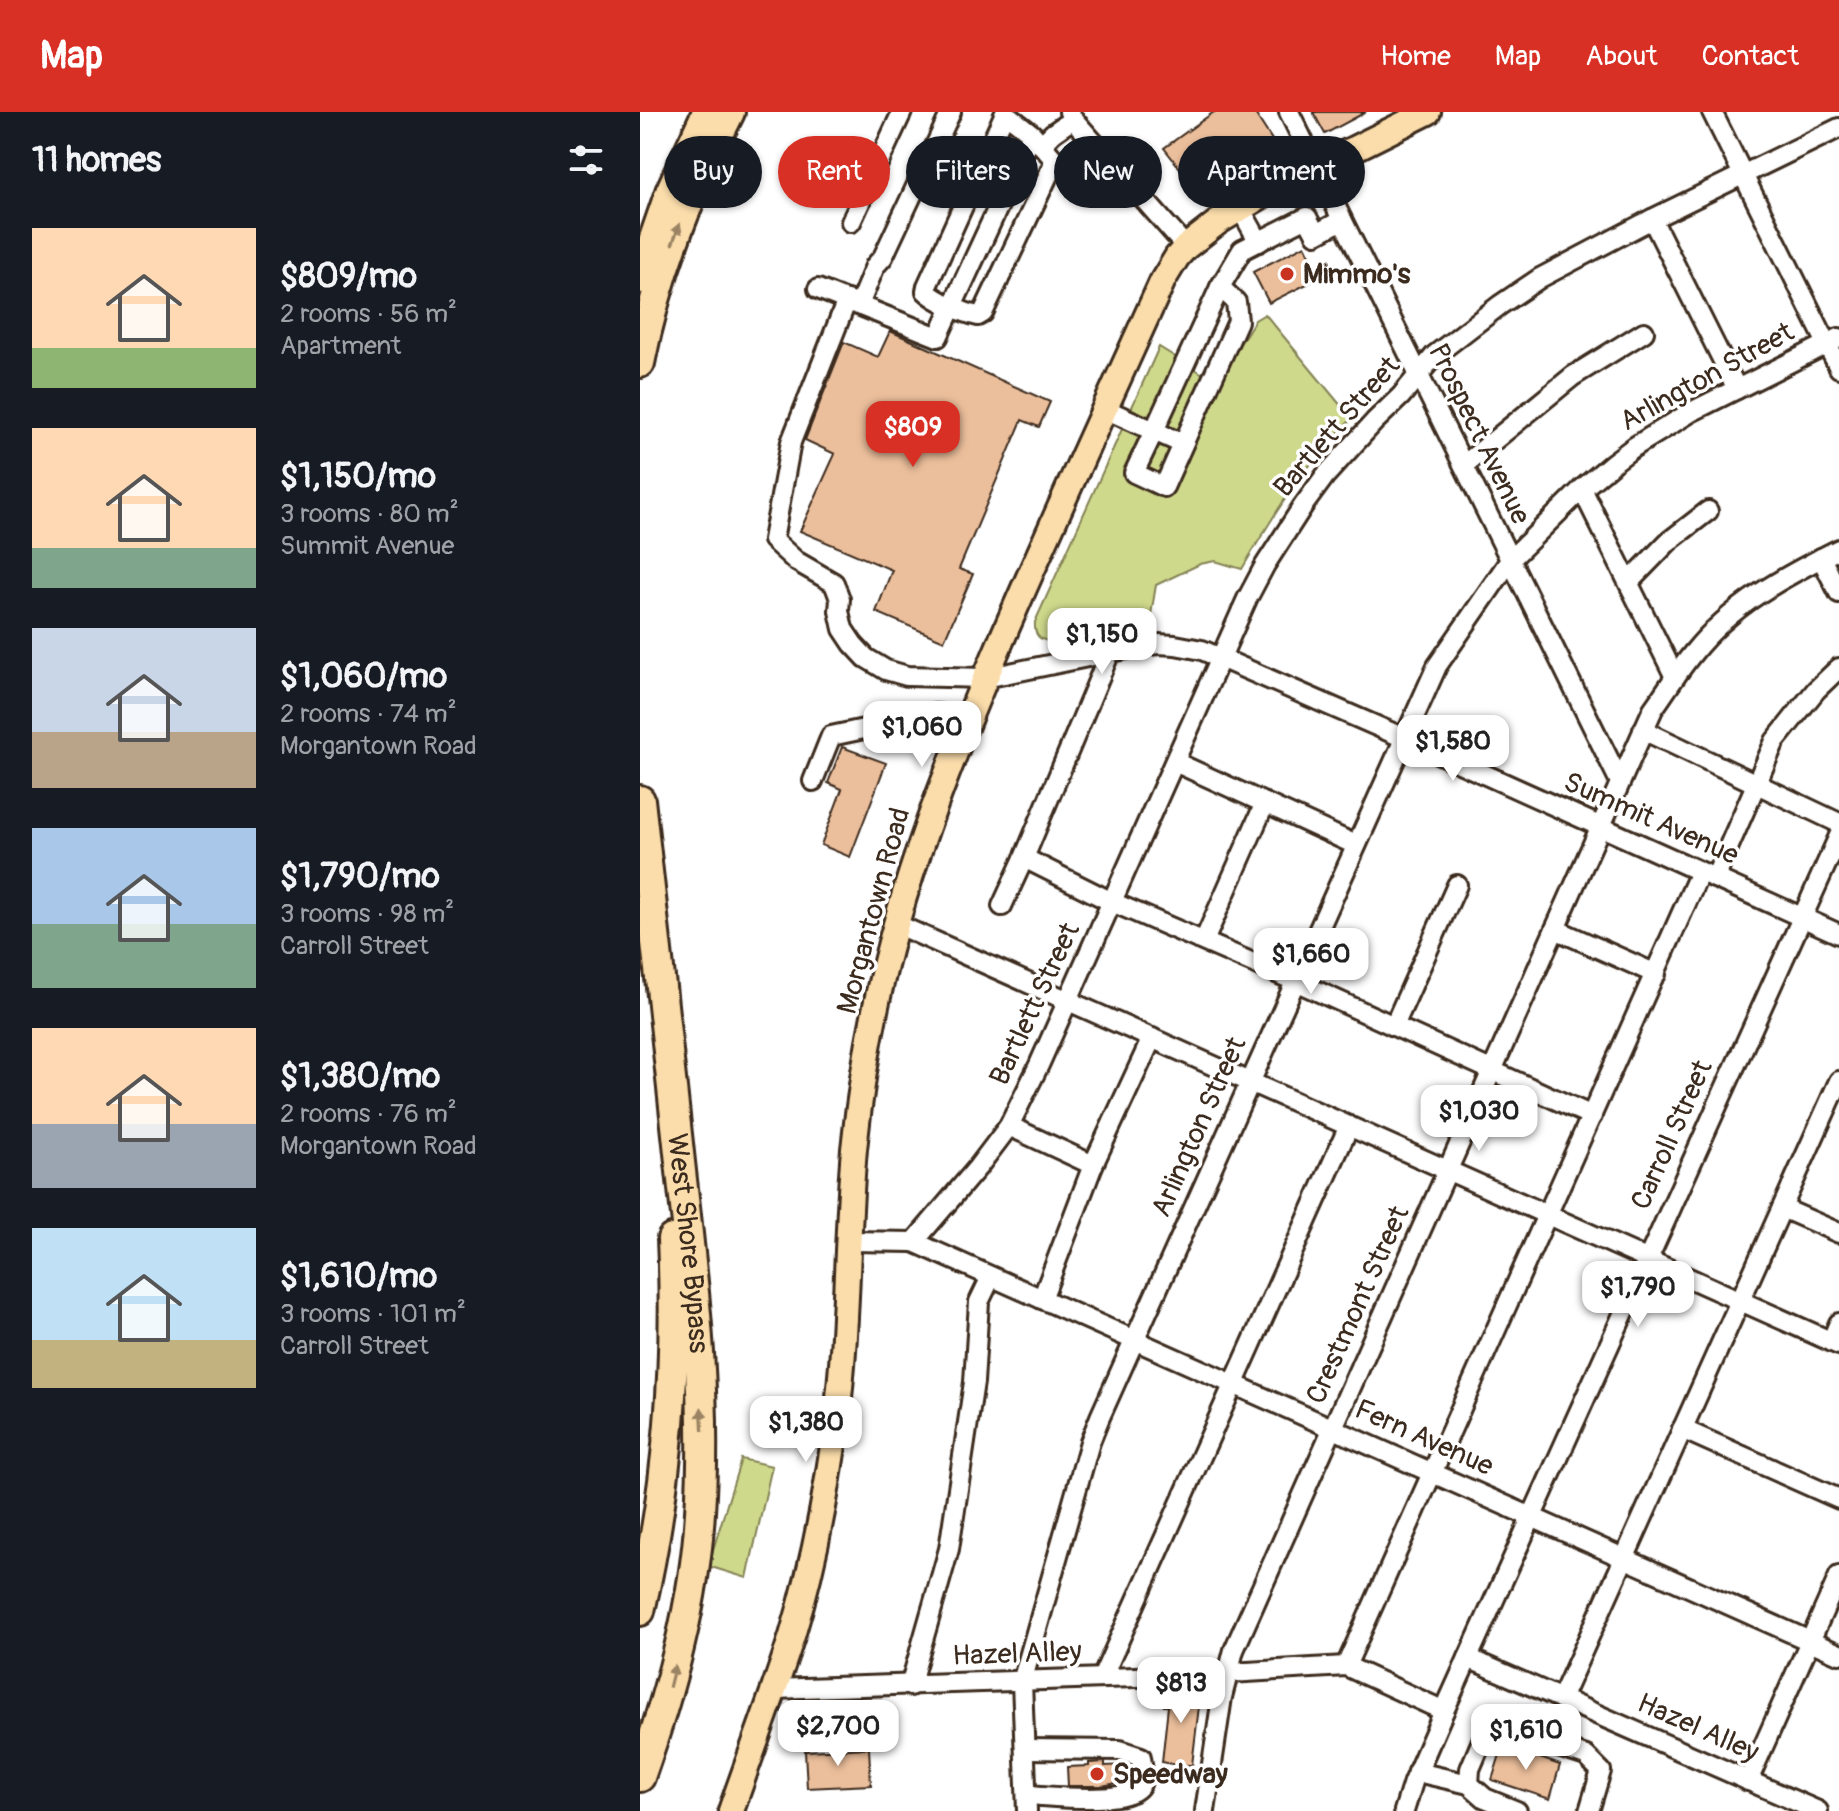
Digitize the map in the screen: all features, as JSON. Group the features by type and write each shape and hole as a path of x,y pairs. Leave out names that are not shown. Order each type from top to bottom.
{"highway":[{"path":"640,279 670,192 707,112"},
{"path":"640,363 675,236 730,112"},
{"name":"West Shore Bypass","path":"640,800 696,1304 703,1437 694,1572 666,1700 640,1777"},
{"path":"640,1611 655,1539 666,1460 674,1333 671,1204 653,915"}],"main road":[{"name":"Morgantown Road","path":"1365,143 1428,112"},
{"name":"Morgantown Road","path":"731,1811 774,1689 804,1590 830,1466 841,1383 855,1148 867,1052 896,924 928,822 985,678 1163,280 1186,247 1240,208"}],"street":[{"path":"851,222 902,112"},
{"path":"853,303 883,257 951,112"},
{"name":"Prospect Avenue","path":"1289,112 1301,136"},
{"path":"1712,112 1742,174 1833,341 1839,368"},
{"path":"1031,136 1004,113 927,286 929,295 971,314 978,316 983,313 1033,208"},
{"path":"1038,139 1053,133 1071,115 1186,247"},
{"name":"Bartlett Street","path":"914,1242 1009,1126 1247,599 1265,565 1325,476 1435,355 1500,305 1540,278 1652,219 1839,128"},
{"path":"1038,142 1053,158 1053,165 1038,197"},
{"path":"818,289 938,337 1001,208"},
{"path":"1240,208 1259,242"},
{"name":"Prospect Avenue","path":"1336,208 1620,782"},
{"path":"1220,287 1236,302 1238,321 1164,487 1134,473 1220,287 1242,250 1307,217 1316,234 1342,220"},
{"path":"1652,219 1737,389"},
{"name":"Summit Avenue","path":"853,303 791,442 773,540 796,561 834,583 840,599 843,629 866,658 886,670 907,676 985,678 1158,644 1202,650 1839,934"},
{"path":"1464,465 1573,376 1644,332"},
{"name":"Arlington Street","path":"1027,1803 1022,1682 1090,1442 1437,666 1510,560 1582,489 1634,447 1691,412 1833,341"},
{"path":"1105,409 1183,444"},
{"path":"1582,489 1675,677"},
{"path":"1629,582 1668,542 1708,511"},
{"name":"Crestmont Street","path":"1205,1811 1222,1697 1234,1650 1653,709 1694,651 1720,624 1769,586 1839,549"},
{"path":"1821,558 1839,593"},
{"path":"1002,906 1110,652"},
{"path":"1346,1666 1656,974 1775,741 1816,690 1839,668"},
{"path":"813,781 831,736 935,714 967,724"},
{"path":"1643,730 1839,823"},
{"path":"1175,762 1356,845"},
{"path":"1204,941 1265,803"},
{"name":"Carroll Street","path":"1404,1811 1417,1772 1444,1711 1839,836"},
{"path":"1024,858 1112,902 1592,1116"},
{"path":"1394,1026 1457,885"},
{"path":"896,924 1835,1343 1839,1323"},
{"path":"1555,929 1656,974"},
{"path":"1042,1299 1093,1165 1152,1038"},
{"path":"1561,1699 1839,1081"},
{"path":"1009,1126 1093,1165"},
{"path":"1102,1678 1349,1126"},
{"path":"1782,1208 1839,1233"},
{"name":"Fern Avenue","path":"849,1241 914,1242 1839,1654"},
{"path":"910,1686 949,1549 974,1382 979,1302 991,1277"},
{"path":"1682,1429 1839,1499"},
{"path":"1748,1781 1839,1576"},
{"name":"Hazel Alley","path":"1468,1658 1818,1811"},
{"name":"Hazel Alley","path":"774,1689 1022,1682 1346,1666 1444,1711"},
{"path":"1469,1784 1470,1769 1489,1724 1586,1756 1601,1771 1589,1811"},
{"path":"1025,1749 1120,1750 1141,1757 1144,1778 1130,1803 1096,1798 1076,1804 1027,1803"},
{"path":"1417,1772 1469,1784 1485,1798 1512,1810"}],"green space":[{"path":"1265,314 1352,419 1305,471 1242,569 1215,561 1200,564 1156,585 1151,615 1053,642 1041,638 1035,631 1035,622 1159,347 1216,382 1255,320"},
{"path":"741,1459 772,1466 747,1578 708,1566"}],"building":[{"path":"1214,112 1254,112 1269,136 1181,136"},
{"path":"1313,112 1366,112 1325,134"},
{"path":"1178,138 1178,166 1164,148"},
{"name":"Mimmo's","path":"1305,245 1321,277 1269,303 1253,272"},
{"path":"890,331 1050,402 1039,427 1022,420 959,569 973,574 944,641 876,612 892,570 800,531 835,454 805,440 844,342 878,357"},
{"path":"842,747 886,763 850,857 821,845 842,789 828,783"},
{"path":"1166,1688 1201,1689 1192,1765 1162,1762 1168,1706 1164,1706"},
{"path":"1503,1745 1560,1765 1550,1799 1492,1780"},
{"path":"869,1748 871,1785 807,1788 805,1751"},
{"name":"Speedway","path":"1105,1762 1105,1766 1126,1765 1127,1781 1102,1786 1068,1786 1067,1767"}],"place":[{"name":"Mimmo's","path":"1287,274"},
{"name":"Speedway","path":"1097,1774"}]}
